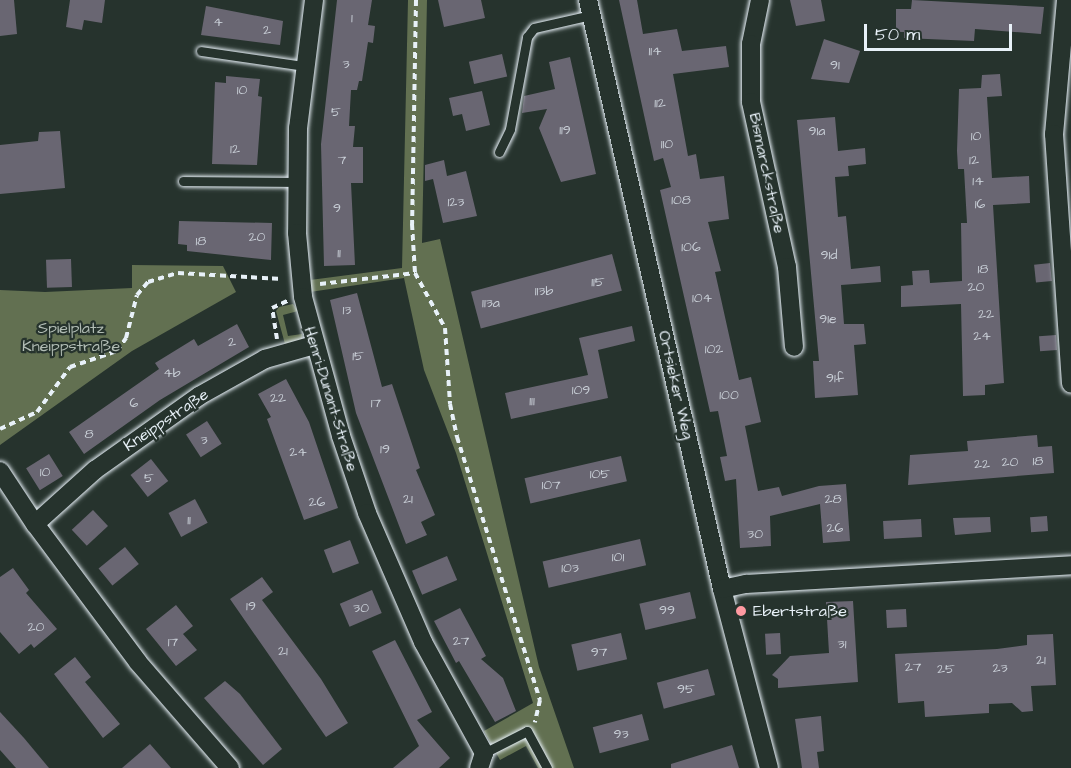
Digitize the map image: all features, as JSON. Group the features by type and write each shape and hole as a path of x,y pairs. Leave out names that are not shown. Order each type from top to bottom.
{"street":[{"name":"Henri-Dunant-Straße","path":"314,0 304,66 296,182 302,291 314,345 344,447 394,580 482,760"},
{"name":"Bismarckstraße","path":"760,0 752,44 751,102 787,267 794,347"},
{"path":"1066,0 1054,134 1071,383"},
{"name":"Ortsieker Weg","path":"589,8 722,589 769,768"},
{"name":"Kneippstraße","path":"35,524 153,426 199,396 281,353 314,345"},
{"path":"0,471 99,614 230,768"},
{"path":"722,589 746,584 1071,565"}],"lane":[{"path":"499,152 510,129 527,37 534,27 589,8"},
{"path":"201,51 304,66"},
{"path":"183,181 296,182"},
{"path":"482,760 527,731 547,768"}],"path":[{"path":"416,0 412,224 415,273 446,328 450,404 457,437 540,700 541,709 527,731"},
{"path":"0,429 37,412 70,367 117,351 126,339 137,295 148,282 178,273 259,276 302,291"},
{"path":"281,353 272,308 302,291 415,273"}],"green space":[{"path":"408,0 427,0 422,243 440,239 539,667 574,768 538,768 526,746 500,760 484,731 533,703 456,453 424,370 404,278 310,292 310,280 402,268"},
{"name":"Spielplatz Kneippstraße","path":"132,265 223,266 236,292 132,351 0,445 0,290 45,292 132,288"},
{"path":"293,304 298,311 283,315 288,336 302,334 302,339 285,344 276,311 279,307"}],"building":[{"path":"0,0 14,0 17,34 0,36"},
{"path":"70,0 105,0 102,23 84,20 82,30 66,27"},
{"path":"337,0 372,0 368,25 375,26 373,43 368,42 362,81 359,81 357,90 351,90 349,126 355,126 353,147 363,147 363,183 351,183 355,265 324,266 321,144"},
{"path":"438,0 481,0 485,18 444,27"},
{"path":"619,0 637,0 643,34 677,29 682,51 726,46 729,67 673,74 688,156 696,154 700,179 724,176 729,219 708,222 721,271 715,272 739,380 751,377 761,422 745,426 758,491 779,487 782,496 819,486 846,484 850,541 823,543 820,504 770,516 771,546 740,548 736,479 725,481 720,457 727,456 718,411 710,412 660,190 671,187 663,158 654,161"},
{"path":"790,0 821,0 825,21 796,26"},
{"path":"912,0 1044,7 1041,34 975,29 974,41 904,38 904,32 896,32 896,9 911,9"},
{"path":"206,6 283,21 280,45 201,35"},
{"path":"824,39 860,51 849,83 811,79"},
{"path":"502,54 507,76 474,84 469,62"},
{"path":"570,57 596,174 561,182 539,128 547,109 522,113 524,96 555,89 549,62"},
{"path":"1000,74 1002,96 987,97 992,178 1029,176 1030,203 993,205 1004,383 985,385 985,395 963,396 961,304 901,307 901,286 913,285 912,271 929,270 930,283 962,281 961,223 967,223 964,169 958,169 959,89 981,88 982,75"},
{"path":"226,76 260,79 258,96 262,97 257,165 212,164 215,82 226,83"},
{"path":"482,91 490,125 466,131 462,114 453,116 449,98"},
{"path":"835,117 838,151 865,148 866,164 848,166 849,176 835,177 838,217 846,216 851,269 880,266 881,282 841,285 844,324 864,324 866,344 854,345 858,395 815,398 813,361 819,361 797,120"},
{"path":"60,131 65,188 0,194 0,145 38,141 39,132"},
{"path":"444,160 447,176 466,171 477,216 443,223 433,179 425,181 425,165"},
{"path":"179,221 272,223 271,260 187,251 187,245 178,244"},
{"path":"612,254 622,291 481,328 471,292"},
{"path":"71,259 72,287 47,288 46,260"},
{"path":"1050,263 1052,281 1036,283 1034,265"},
{"path":"357,293 382,387 392,384 420,468 416,470 435,515 421,522 427,535 406,544 356,413 330,300"},
{"path":"237,324 249,347 160,400 84,454 69,432 159,369 155,363 194,339 198,346"},
{"path":"632,326 635,341 598,350 608,398 511,419 505,393 588,375 579,338"},
{"path":"1056,335 1057,350 1040,351 1039,336"},
{"path":"286,379 309,422 338,508 304,520 267,419 271,417 258,394"},
{"path":"207,421 222,444 201,457 186,435"},
{"path":"1037,435 1038,447 1052,446 1054,473 908,485 910,455 968,451 967,441"},
{"path":"49,454 63,476 40,490 26,468"},
{"path":"621,456 627,481 530,504 525,478"},
{"path":"151,459 168,481 148,497 131,475"},
{"path":"195,499 208,523 181,537 169,513"},
{"path":"93,510 108,526 87,546 72,530"},
{"path":"1047,516 1048,531 1031,532 1030,517"},
{"path":"990,517 991,532 955,535 953,518"},
{"path":"921,519 922,537 884,539 883,521"},
{"path":"640,539 646,565 549,588 543,561"},
{"path":"350,540 359,563 333,573 324,550"},
{"path":"125,547 139,564 112,585 99,568"},
{"path":"447,556 457,580 422,595 412,571"},
{"path":"13,568 29,590 26,593 57,629 34,648 31,644 19,654 0,632 0,577"},
{"path":"262,577 273,592 262,600 321,679 348,723 326,737 230,599"},
{"path":"372,590 382,613 350,627 340,604"},
{"path":"690,592 696,618 645,630 639,604"},
{"path":"853,601 858,682 778,688 778,679 772,675 790,656 829,653 826,602"},
{"path":"176,605 193,626 183,634 197,650 176,666 146,629"},
{"path":"460,608 486,656 481,659 503,678 516,711 495,722 459,661 456,663 434,621"},
{"path":"906,609 907,627 887,628 886,610"},
{"path":"621,633 627,659 577,671 571,644"},
{"path":"780,633 781,654 766,655 765,634"},
{"path":"1053,634 1056,685 1031,686 1033,711 1022,712 1012,703 989,704 989,713 925,717 924,701 898,703 895,654 997,649 1027,645 1027,635"},
{"path":"395,640 432,712 417,720 450,758 439,768 393,768 419,746 372,651"},
{"path":"75,657 91,677 85,682 120,724 103,738 54,674"},
{"path":"708,669 715,695 664,709 657,683"},
{"path":"225,681 240,694 282,749 263,765 204,698"},
{"path":"0,712 49,768 16,768 0,750"},
{"path":"642,714 649,740 600,753 593,727"},
{"path":"821,716 824,751 817,752 819,768 802,768 795,719"},
{"path":"150,744 171,768 122,768"},
{"path":"732,745 739,768 671,768 671,764"}],"place":[{"name":"Ebertstraße","path":"741,611"}]}
